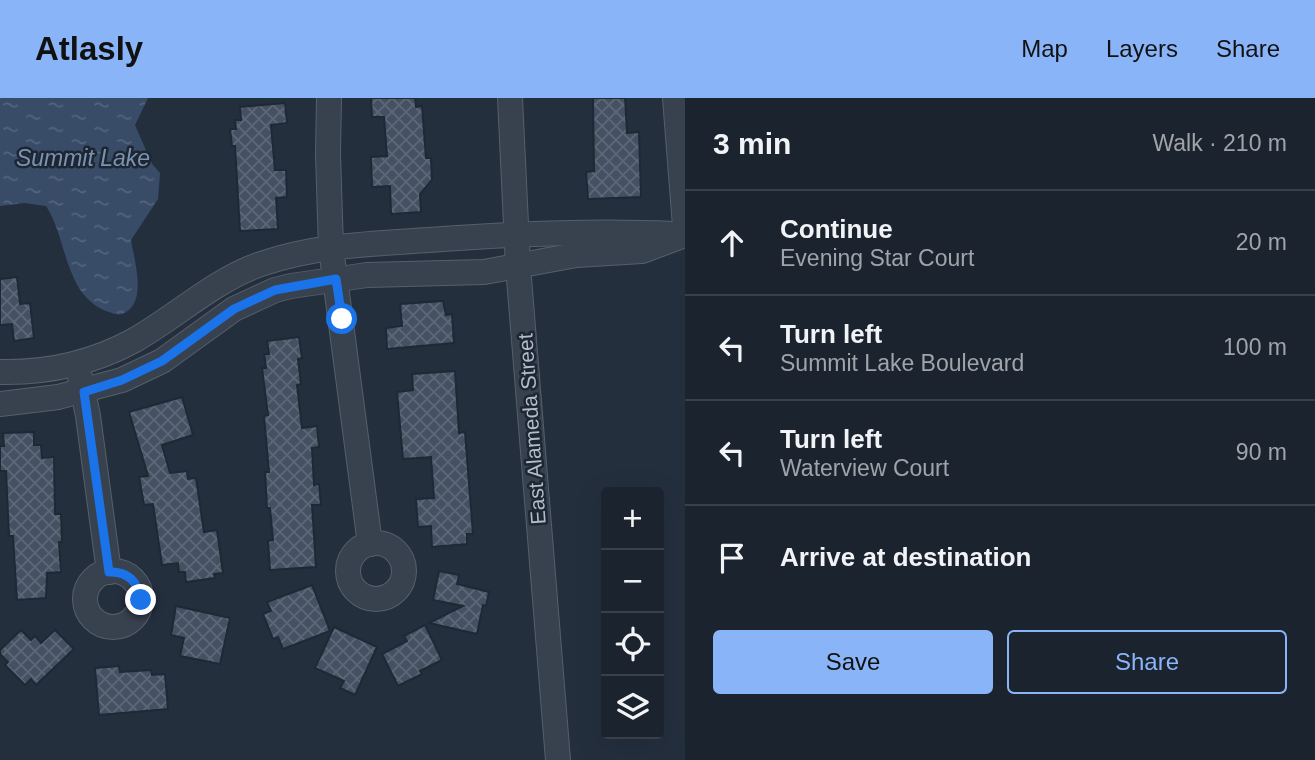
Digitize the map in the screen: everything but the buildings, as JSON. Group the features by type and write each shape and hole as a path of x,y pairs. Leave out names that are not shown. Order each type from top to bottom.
{"street":[{"path":"330,98 327,133 331,248 370,544"},
{"name":"East Alameda Street","path":"510,98 527,234 558,760"},
{"path":"675,98 685,226"},
{"path":"0,372 37,371 103,355 134,340 205,294 258,265 307,250 527,234 640,232 685,235"},
{"path":"0,404 84,392 122,380 162,361 234,309 275,290 367,275 484,272 576,255 642,251 685,235"},
{"path":"77,363 84,392 109,572"}],"water":[{"name":"Summit Lake","path":"0,98 148,98 135,125 152,164 160,173 158,199 131,240 138,289 132,306 126,312 118,314 106,311 92,303 82,292 68,264 46,206 24,203 0,206"}],"route":[{"path":"141,600 134,580 117,572 109,572 84,392 122,380 162,361 234,309 275,290 336,279 342,319"}]}
